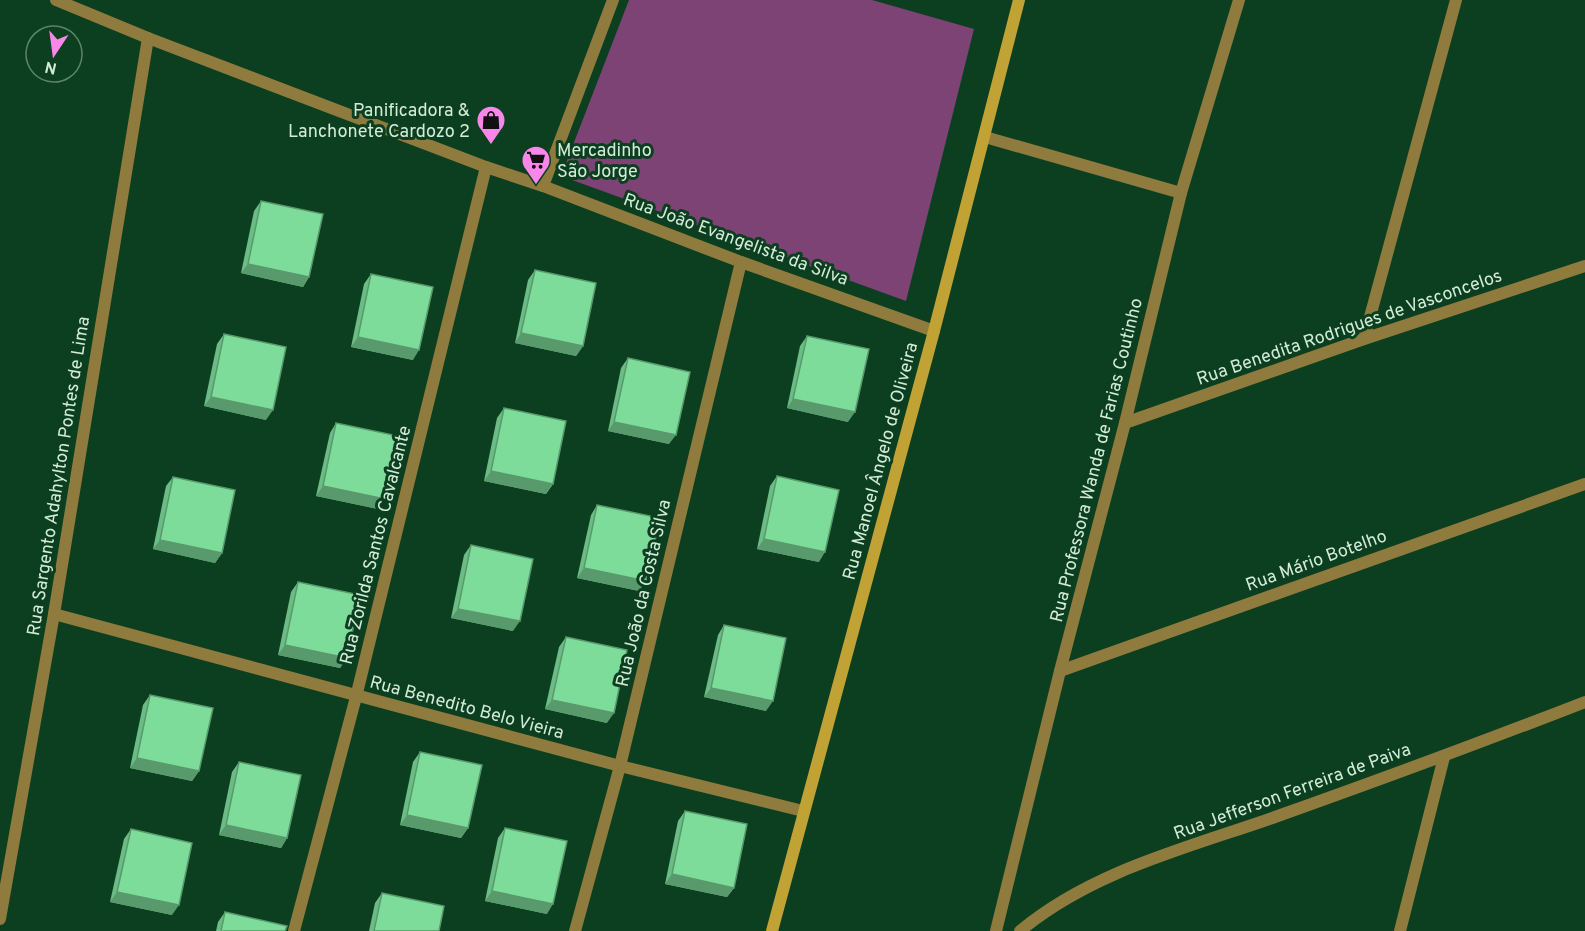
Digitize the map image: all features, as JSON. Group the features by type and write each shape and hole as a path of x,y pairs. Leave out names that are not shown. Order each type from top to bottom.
{"street":[{"name":"Rua João Evangelista da Silva","path":"56,0 148,38 486,166 741,262 934,331"},
{"path":"543,186 613,0"},
{"name":"Rua Manoel Ângelo de Oliveira","path":"772,931 934,331 1020,0"},
{"name":"Rua Professora Wanda de Farias Coutinho","path":"996,931 1181,193 1239,0"},
{"path":"1364,339 1456,0"},
{"name":"Rua Sargento Adahylton Pontes de Lima","path":"0,919 54,614 148,38"},
{"path":"985,137 1181,193"},
{"name":"Rua Zorilda Santos Cavalcante","path":"294,931 356,696 486,166"},
{"name":"Rua João da Costa Silva","path":"575,931 620,766 741,262"},
{"name":"Rua Benedita Rodrigues de Vasconcelos","path":"1125,423 1364,339 1585,266"},
{"name":"Rua Mário Botelho","path":"1060,671 1585,484"},
{"name":"Rua Benedito Belo Vieira","path":"54,614 620,766 804,811"},
{"name":"Rua Jefferson Ferreira de Paiva","path":"1020,931 1062,899 1120,872 1444,757 1585,702"},
{"path":"1400,931 1444,757"}],"shaded area":[{"path":"629,0 872,0 974,29 906,301 561,176"}],"building":[{"path":"261,201 323,214 309,277 248,264"},
{"path":"535,270 596,283 583,346 521,333"},
{"path":"371,274 433,287 419,350 358,337"},
{"path":"224,334 286,347 273,410 211,397"},
{"path":"807,336 869,349 855,412 793,399"},
{"path":"628,358 690,372 676,435 614,422"},
{"path":"504,408 566,421 553,484 491,471"},
{"path":"336,423 398,436 385,499 323,486"},
{"path":"777,476 839,490 825,552 764,539"},
{"path":"173,477 235,490 222,553 160,540"},
{"path":"597,505 660,518 646,581 584,568"},
{"path":"471,545 533,559 520,621 458,609"},
{"path":"298,582 360,595 347,658 285,645"},
{"path":"724,625 786,638 773,701 711,688"},
{"path":"566,637 627,650 614,713 552,700"},
{"path":"150,695 213,708 199,771 137,758"},
{"path":"420,752 482,765 468,828 407,815"},
{"path":"239,762 301,775 287,838 226,825"},
{"path":"685,811 747,824 734,888 672,874"},
{"path":"505,828 567,841 553,904 492,891"},
{"path":"131,829 192,843 179,905 117,892"},
{"path":"382,893 444,906 439,931 374,931"},
{"path":"225,912 287,926 285,931 221,931"}],"place":[{"name":"Panificadora & Lanchonete Cardozo 2","path":"491,146"},
{"name":"Mercadinho São Jorge","path":"536,186"}]}
